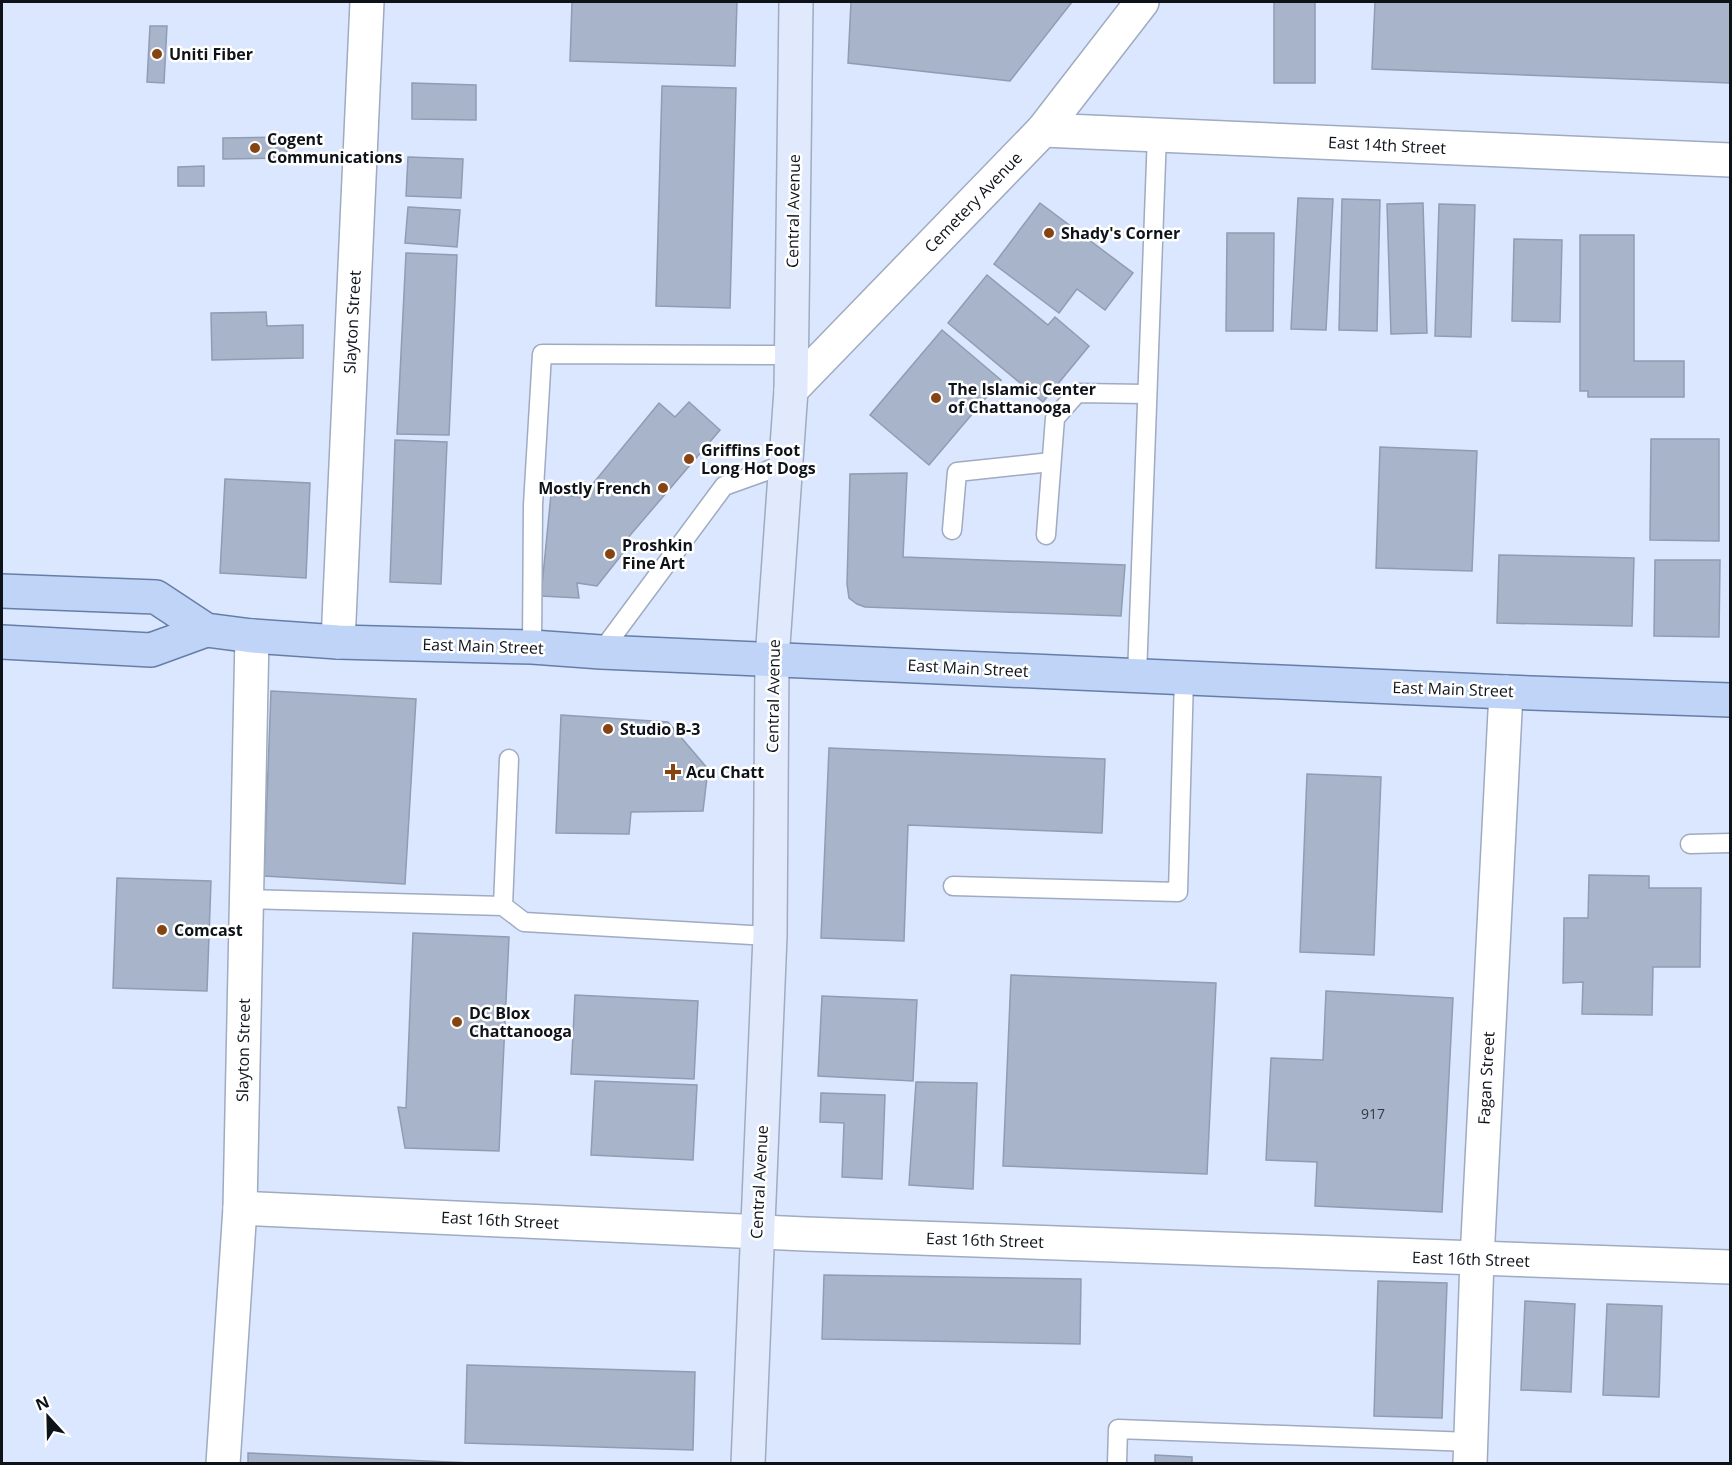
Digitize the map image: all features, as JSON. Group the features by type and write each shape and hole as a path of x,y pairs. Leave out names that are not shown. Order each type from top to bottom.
{"main road":[{"name":"Central Avenue","path":"748,1464 770,936 772,659 791,390 796,2"},
{"name":"East Main Street","path":"2,591 156,597 206,630 252,636 338,642 532,647 1137,676 1731,700"},
{"name":"East Main Street","path":"2,642 151,650 206,630"}],"street":[{"name":"Slayton Street","path":"338,642 367,2"},
{"name":"Cemetery Avenue","path":"791,390 1043,130 1142,2"},
{"name":"East 14th Street","path":"1043,130 1731,160"},
{"name":"Slayton Street","path":"223,1464 240,1208 252,636"},
{"name":"Fagan Street","path":"1470,1453 1477,1259 1506,692"},
{"name":"East 16th Street","path":"240,1208 756,1231 1731,1267"}],"lane":[{"path":"1137,676 1157,134"},
{"path":"532,647 533,505 542,354 791,355"},
{"path":"1046,535 1055,418 1077,393 1147,394"},
{"path":"952,530 957,472 1051,462"},
{"path":"601,652 724,486 786,464"},
{"path":"953,886 1178,892 1184,678"},
{"path":"503,906 509,759"},
{"path":"1690,844 1731,843"},
{"path":"246,899 503,906 524,922 770,936"},
{"path":"1117,1464 1118,1429 1470,1453"}],"building":[{"path":"572,2 737,2 735,66 570,61"},
{"path":"851,2 1072,2 1010,81 848,63"},
{"path":"1274,2 1315,2 1315,83 1274,83"},
{"path":"1375,2 1730,2 1730,83 1372,69"},
{"name":"Uniti Fiber","path":"150,26 167,26 164,83 147,82"},
{"path":"412,83 476,85 476,120 412,119"},
{"path":"662,86 736,88 730,308 656,306"},
{"name":"Cogent Communications","path":"287,137 287,158 223,159 223,138"},
{"path":"408,157 463,159 461,198 406,196"},
{"path":"204,166 204,186 178,186 178,167"},
{"path":"1298,198 1333,199 1326,330 1291,329"},
{"path":"1342,199 1380,200 1377,331 1339,330"},
{"name":"Shady's Corner","path":"1040,203 1133,273 1105,310 1077,289 1059,313 994,264"},
{"path":"1423,203 1427,333 1391,334 1387,204"},
{"path":"1439,204 1475,205 1471,337 1435,336"},
{"path":"408,207 460,210 457,247 405,243"},
{"path":"1227,233 1274,233 1273,331 1226,331"},
{"path":"1580,235 1634,235 1634,361 1684,361 1684,397 1588,397 1588,391 1580,391"},
{"path":"1514,239 1562,240 1560,322 1512,321"},
{"path":"406,253 457,255 449,435 397,434"},
{"path":"987,275 1048,325 1055,317 1089,346 1043,402 948,323"},
{"path":"266,312 267,326 303,325 303,358 212,360 211,313"},
{"name":"The Islamic Center of Chattanooga","path":"942,330 1001,380 929,465 870,415"},
{"path":"689,402 720,430 626,540 631,543 597,586 577,583 579,598 541,596 551,494 582,497 659,403 675,417"},
{"path":"1651,439 1719,439 1719,541 1650,540"},
{"path":"395,440 447,442 441,584 390,582"},
{"path":"1380,447 1477,451 1472,571 1376,568"},
{"path":"907,473 903,557 1125,565 1121,616 865,607 857,604 849,598 847,584 850,474"},
{"path":"225,479 310,483 306,578 220,573"},
{"path":"1499,555 1634,558 1632,626 1497,623"},
{"path":"1655,560 1720,560 1719,637 1654,636"},
{"path":"271,691 416,699 405,884 264,876"},
{"path":"561,715 668,722 708,769 703,811 631,812 629,834 556,833"},
{"path":"829,748 1105,759 1102,833 908,825 904,941 821,938"},
{"path":"1307,774 1381,777 1374,955 1300,952"},
{"path":"1589,875 1649,876 1649,888 1701,888 1700,967 1653,967 1652,1015 1582,1014 1583,982 1563,983 1564,918 1588,918"},
{"name":"Comcast","path":"117,878 211,881 207,991 113,988"},
{"name":"DC Blox Chattanooga","path":"413,933 509,937 499,1151 405,1148 398,1107 406,1108"},
{"path":"1011,975 1216,983 1207,1174 1003,1166"},
{"path":"1326,991 1453,998 1442,1212 1315,1206 1317,1162 1266,1160 1271,1058 1323,1060"},
{"path":"575,995 698,1001 694,1079 571,1074"},
{"path":"822,996 917,1000 913,1081 818,1076"},
{"path":"595,1081 697,1085 693,1160 591,1155"},
{"path":"916,1082 977,1083 973,1189 909,1185"},
{"path":"821,1093 885,1095 882,1179 842,1177 844,1123 820,1122"},
{"path":"824,1275 1081,1279 1080,1344 822,1339"},
{"path":"1378,1281 1447,1283 1442,1418 1374,1416"},
{"path":"1525,1301 1575,1304 1571,1392 1521,1390"},
{"path":"1607,1304 1662,1306 1659,1397 1603,1395"},
{"path":"467,1365 695,1372 693,1450 465,1443"},
{"path":"248,1453 494,1464 248,1464"},
{"path":"1155,1455 1192,1457 1192,1464 1155,1464"}],"place":[{"name":"Uniti Fiber","path":"157,54"},
{"name":"Cogent Communications","path":"255,148"},
{"name":"Shady's Corner","path":"1049,233"},
{"name":"The Islamic Center of Chattanooga","path":"936,398"},
{"name":"Griffins Foot Long Hot Dogs","path":"689,459"},
{"name":"Mostly French","path":"663,488"},
{"name":"Proshkin Fine Art","path":"610,554"},
{"name":"Studio B-3","path":"608,729"},
{"name":"Acu Chatt","path":"673,772"},
{"name":"Comcast","path":"162,930"},
{"name":"DC Blox Chattanooga","path":"457,1022"}]}
